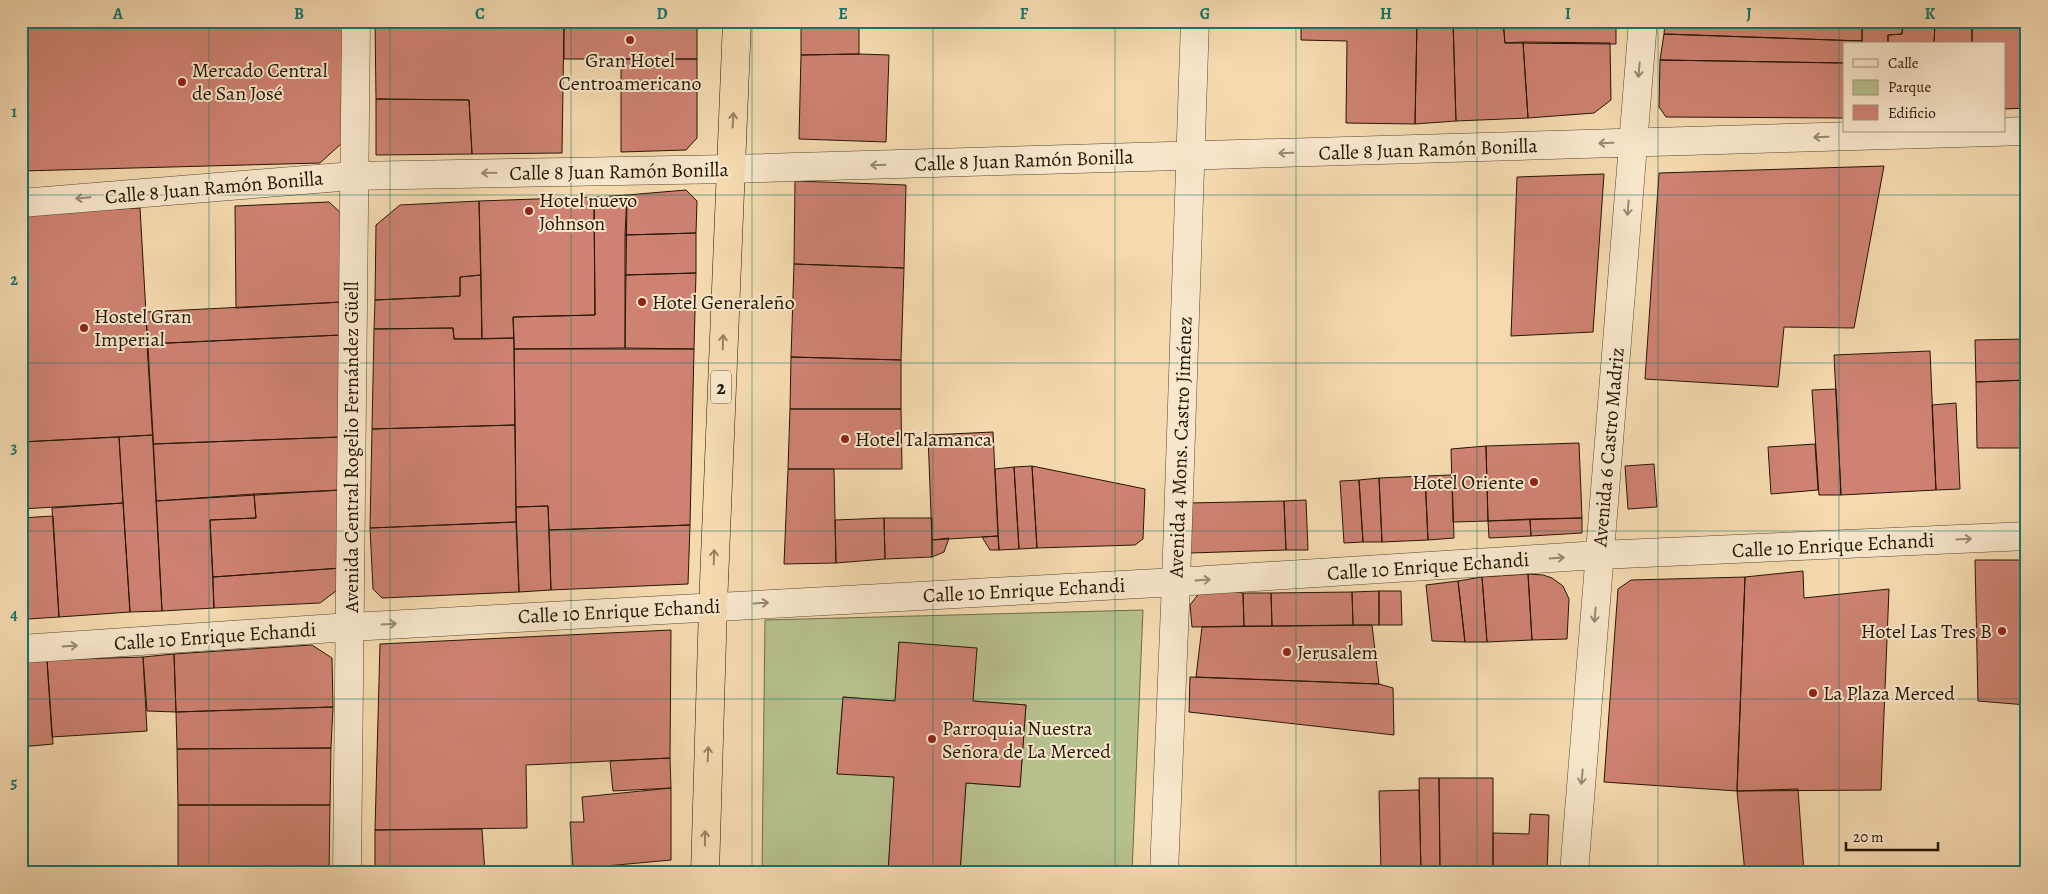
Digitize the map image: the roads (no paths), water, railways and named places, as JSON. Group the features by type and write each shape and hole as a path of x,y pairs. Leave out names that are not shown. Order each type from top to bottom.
{"highway":[{"name":"2","path":"705,873 712,606 737,21"}],"street":[{"name":"Avenida Central Rogelio Fernández Güell","path":"346,873 356,21"},
{"name":"Avenida 4 Mons. Castro Jiménez","path":"1164,873 1195,21"},
{"name":"Avenida 6 Castro Madriz","path":"1574,873 1643,21"},
{"name":"Calle 8 Juan Ramón Bonilla","path":"2006,132 2027,131"},
{"name":"Calle 8 Juan Ramón Bonilla","path":"21,203 353,176 730,169 1991,132"},
{"name":"Calle 10 Enrique Echandi","path":"21,649 350,627 1176,582 1599,555 2027,536"}],"place":[{"name":"Gran Hotel Centroamericano","path":"630,40"},
{"name":"Mercado Central de San José","path":"182,82"},
{"name":"Hotel nuevo Johnson","path":"529,211"},
{"name":"Hotel Generaleño","path":"642,302"},
{"name":"Hostel Gran Imperial","path":"84,328"},
{"name":"Hotel Talamanca","path":"845,439"},
{"name":"Hotel Oriente","path":"1534,482"},
{"name":"Hotel Las Tres B","path":"2002,631"},
{"name":"Jerusalem","path":"1287,652"},
{"name":"La Plaza Merced","path":"1813,693"},
{"name":"Parroquia Nuestra Señora de La Merced","path":"932,739"}]}
